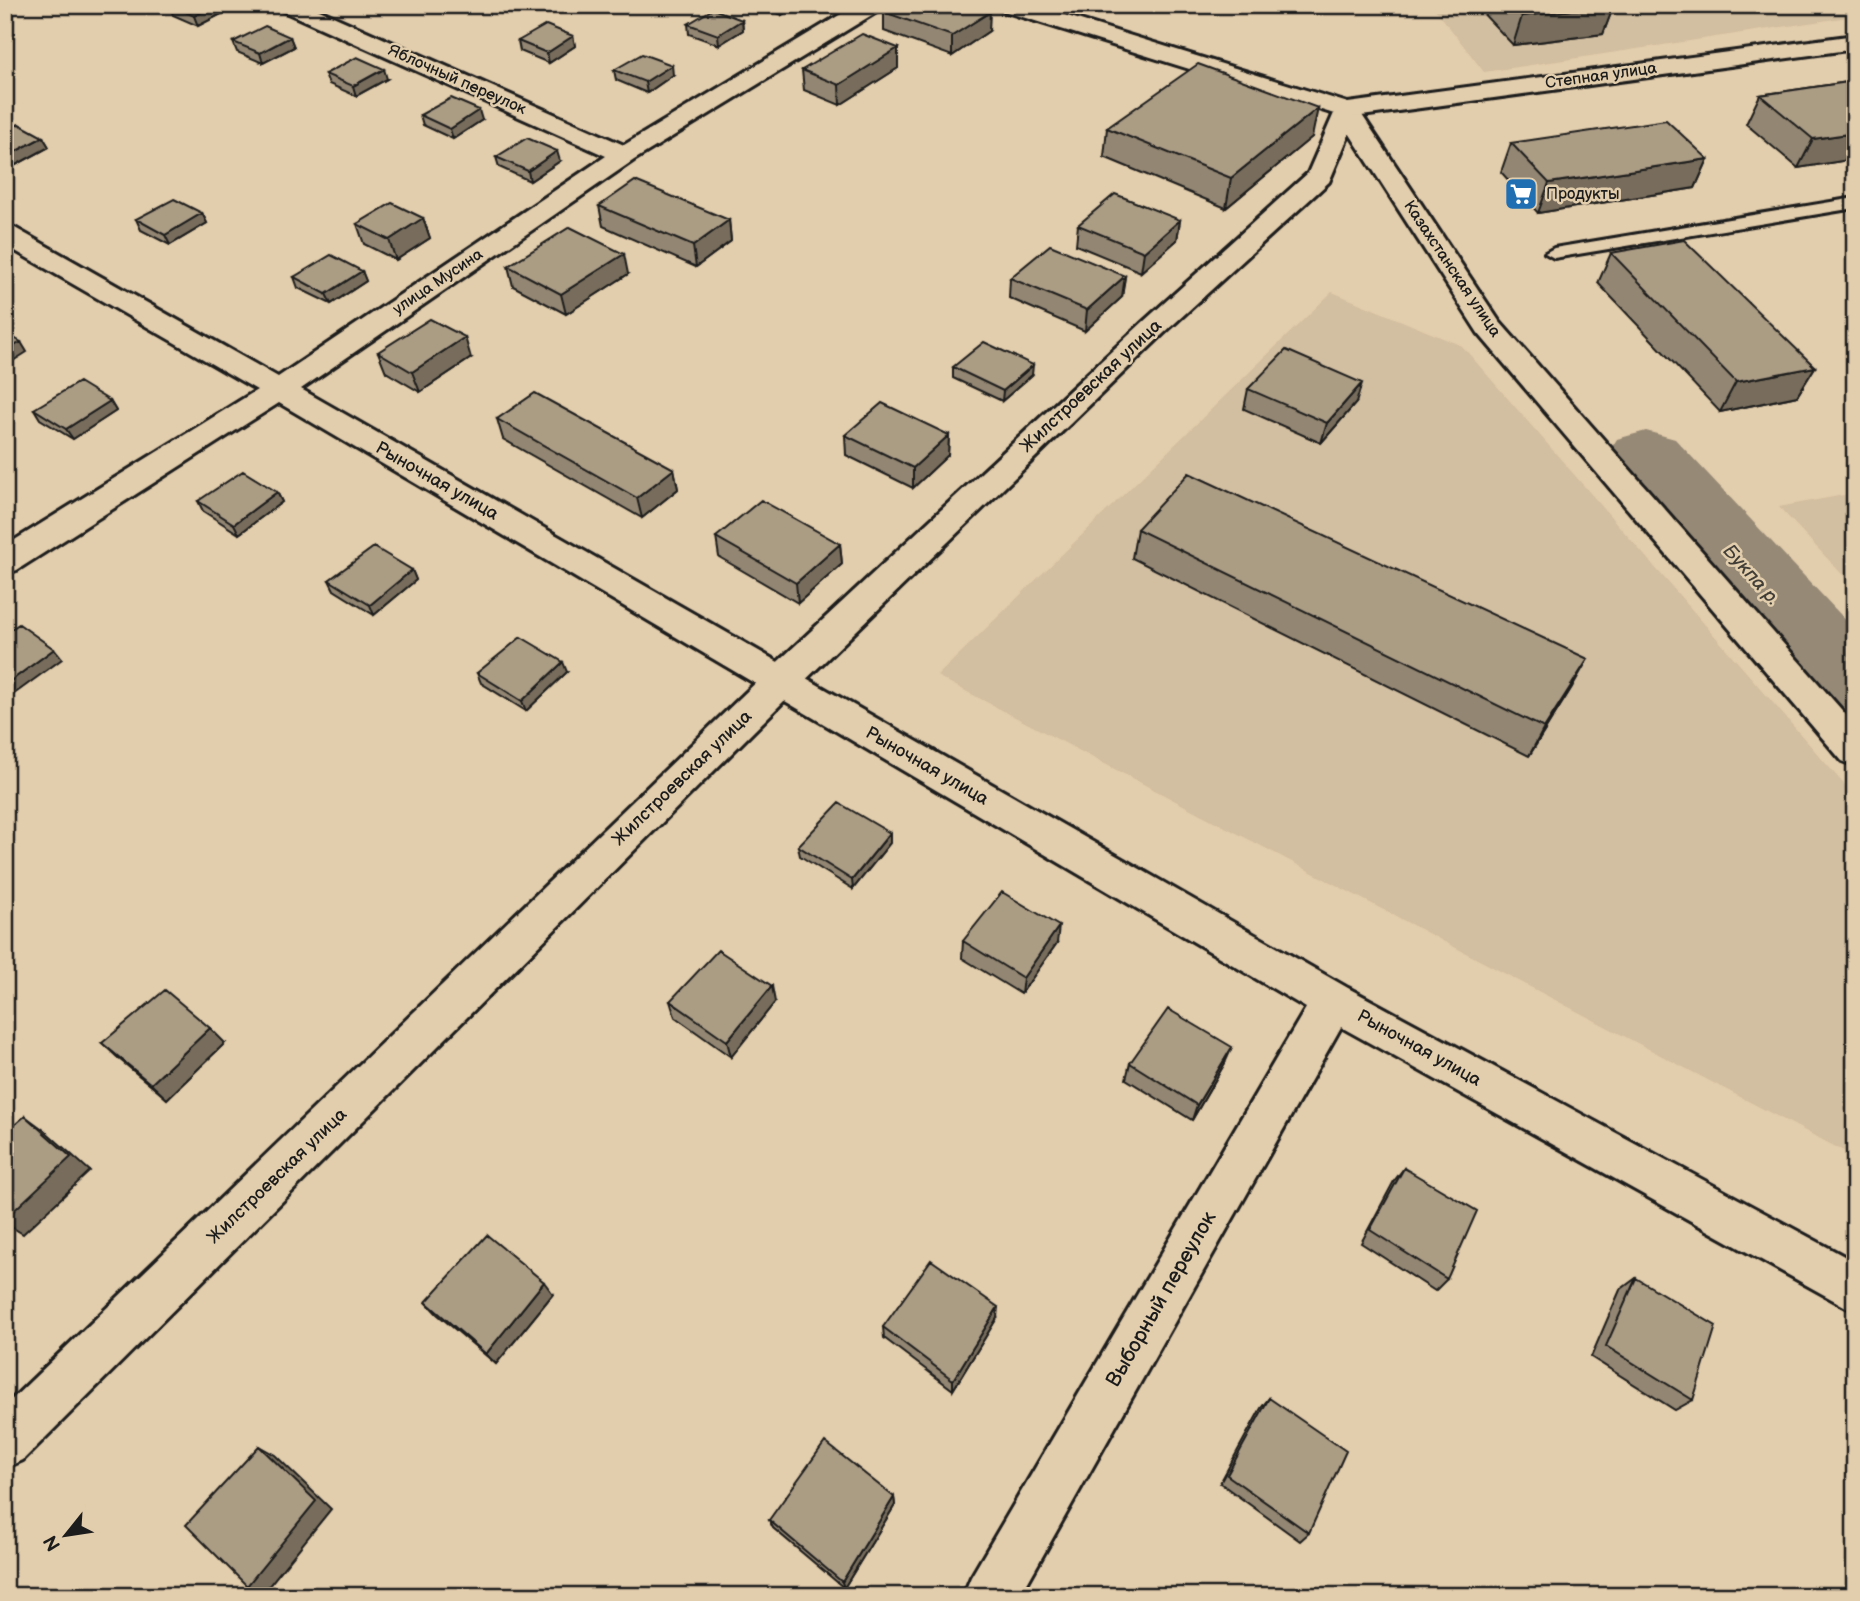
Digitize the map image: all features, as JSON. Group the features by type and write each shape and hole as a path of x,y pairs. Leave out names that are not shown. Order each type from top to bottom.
{"street":[{"name":"Яблочный переулок","path":"289,5 625,155"},
{"name":"улица Мусина","path":"5,562 279,390 625,155 872,5"},
{"path":"1008,5 1347,111"},
{"name":"Степная улица","path":"1347,111 1855,42"},
{"name":"Жилстроевская улица","path":"5,1443 781,681 1153,328 1320,176 1347,111"},
{"name":"Казахстанская улица","path":"1347,111 1488,327 1855,751"},
{"name":"Рыночная улица","path":"5,234 1333,1001 1855,1288"},
{"name":"Выборный переулок","path":"990,1596 1333,1001"}],"lane":[{"path":"1554,253 1855,203"}],"shaded area":[{"path":"1432,5 1855,5 1855,16 1484,72"},
{"path":"1332,292 1462,346 1855,797 1855,1157 937,676"},
{"path":"1855,493 1855,588 1779,507"}],"building":[{"path":"170,5 215,5 194,16"},
{"path":"894,5 971,5 990,12 952,36 884,12"},
{"path":"1511,5 1614,5 1522,16"},
{"path":"713,9 742,20 718,35 688,24"},
{"path":"546,25 573,36 547,53 518,41"},
{"path":"265,26 290,37 260,53 233,42"},
{"path":"862,34 898,48 839,85 802,70"},
{"path":"642,54 672,65 645,82 614,70"},
{"path":"357,57 384,69 353,86 325,74"},
{"path":"1198,64 1318,108 1231,178 1107,128"},
{"path":"1855,81 1855,133 1813,139 1760,95"},
{"path":"451,98 479,110 450,129 420,115"},
{"path":"1666,120 1708,159 1549,183 1511,143"},
{"path":"19,124 43,137 5,156 5,131"},
{"path":"527,138 557,151 528,171 496,157"},
{"path":"635,181 729,220 693,246 599,206"},
{"path":"1115,194 1180,220 1144,252 1078,225"},
{"path":"174,199 202,213 165,235 136,219"},
{"path":"392,203 423,218 389,240 357,224"},
{"path":"570,227 624,254 561,294 508,266"},
{"path":"1684,240 1815,367 1736,382 1611,253"},
{"path":"1050,245 1125,276 1087,310 1010,278"},
{"path":"331,255 362,271 326,294 294,277"},
{"path":"430,319 465,337 412,372 378,352"},
{"path":"5,333 21,342 5,351"},
{"path":"984,342 1033,365 1003,391 953,367"},
{"path":"1286,350 1362,383 1327,423 1248,389"},
{"path":"79,382 110,401 66,429 34,409"},
{"path":"535,393 674,469 637,498 497,419"},
{"path":"882,403 949,435 913,468 845,435"},
{"path":"243,471 277,492 234,524 198,501"},
{"path":"1189,473 1588,659 1544,728 1137,529"},
{"path":"761,500 840,544 796,583 716,537"},
{"path":"374,547 412,570 370,605 329,580"},
{"path":"19,624 54,649 5,685 5,633"},
{"path":"521,637 563,662 522,701 477,673"},
{"path":"839,803 890,833 852,880 798,846"},
{"path":"1002,892 1059,926 1023,978 963,941"},
{"path":"718,950 772,986 727,1041 670,1001"},
{"path":"165,990 210,1028 151,1084 102,1043"},
{"path":"1168,1009 1232,1047 1197,1105 1130,1063"},
{"path":"25,1116 71,1157 5,1219 5,1133"},
{"path":"1404,1168 1477,1211 1447,1279 1370,1230"},
{"path":"487,1235 544,1282 486,1354 426,1302"},
{"path":"931,1260 998,1307 953,1380 883,1327"},
{"path":"1636,1278 1716,1326 1693,1400 1606,1346"},
{"path":"1269,1398 1346,1451 1309,1533 1227,1475"},
{"path":"825,1442 894,1497 842,1582 769,1520"},
{"path":"259,1446 316,1501 247,1586 186,1525"}],"waterway":[{"name":"Букпа р.","path":"1646,458 1855,691"}],"place":[{"name":"Продукты","path":"1521,194"}]}
